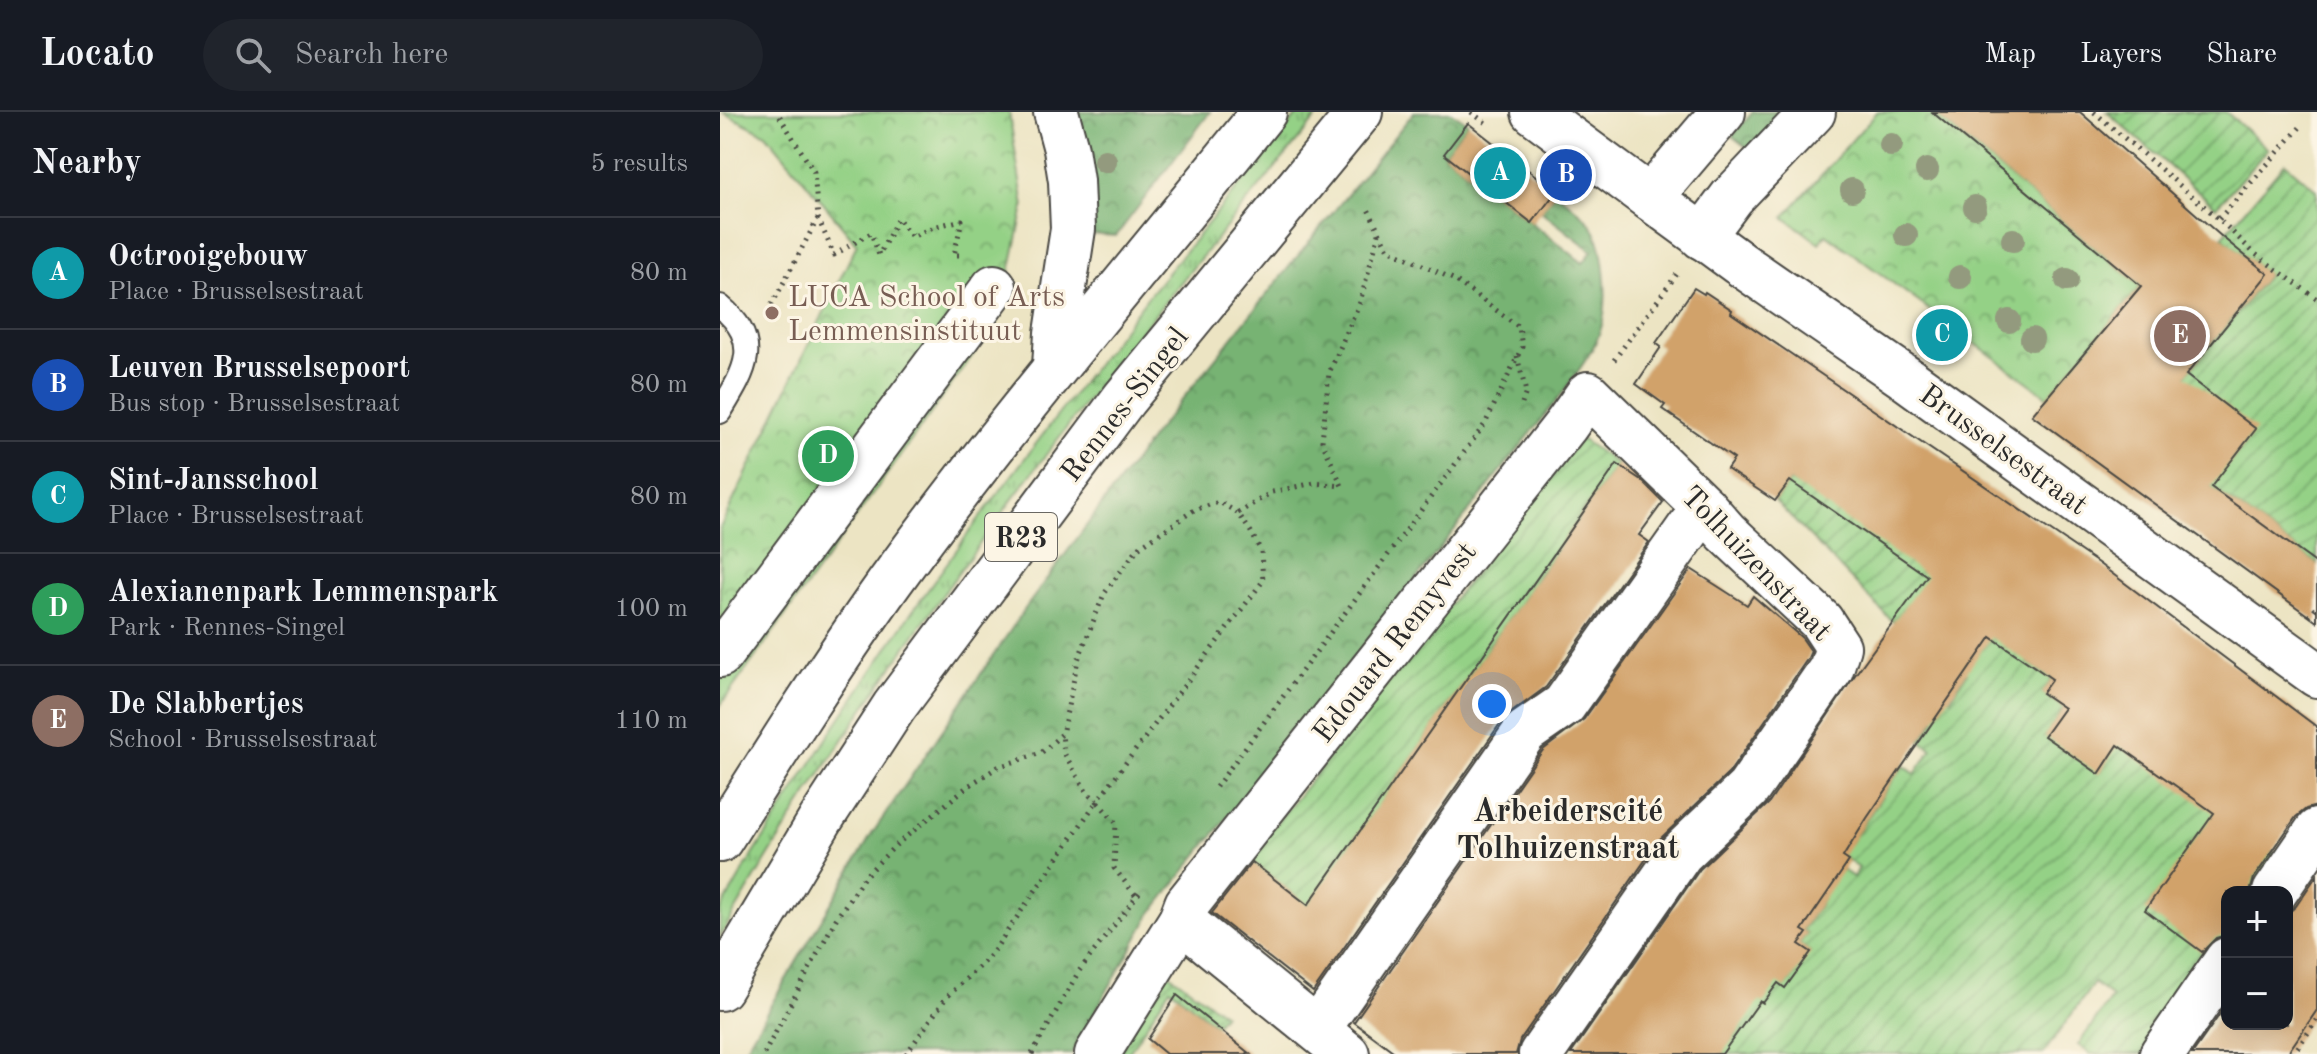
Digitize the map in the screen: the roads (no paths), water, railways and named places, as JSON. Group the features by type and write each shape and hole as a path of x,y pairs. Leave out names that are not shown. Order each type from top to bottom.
{"street":[{"path":"1055,367 1057,333 1073,229 1071,181 1056,112"},
{"name":"R23","path":"720,840 783,739 891,582 1055,367 1264,112"},
{"name":"Rennes-Singel","path":"720,988 821,819 894,707 1124,399 1360,112"},
{"name":"Brusselsestraat","path":"1534,112 1702,237 1903,376 2317,675"},
{"path":"1650,198 1723,112"},
{"path":"1702,237 1732,197 1813,112"},
{"path":"720,655 994,287"},
{"name":"Tolhuizenstraat","path":"1541,1054 1681,853 1748,789 1831,669 1838,647 1821,621 1726,532 1588,394"},
{"name":"Edouard Remyvest","path":"1097,1054 1181,920 1187,904 1588,394"},
{"path":"1181,920 1333,1042 1525,732 1564,705 1704,507"},
{"path":"2279,886 2317,831"},
{"path":"2162,1054 2221,969"}],"lane":[{"path":"720,306 736,319 748,348 739,381 720,412"}],"place":[{"name":"Octrooigebouw","path":"1500,173"},
{"name":"Leuven Brusselsepoort","path":"1566,175"},
{"name":"LUCA School of Arts Lemmensinstituut","path":"772,313"},
{"name":"Sint-Jansschool","path":"1942,335"},
{"name":"De Slabbertjes","path":"2180,336"},
{"name":"Alexianenpark Lemmenspark","path":"828,456"}],"district":[{"name":"Arbeiderscité Tolhuizenstraat","path":"1568,828"}]}
